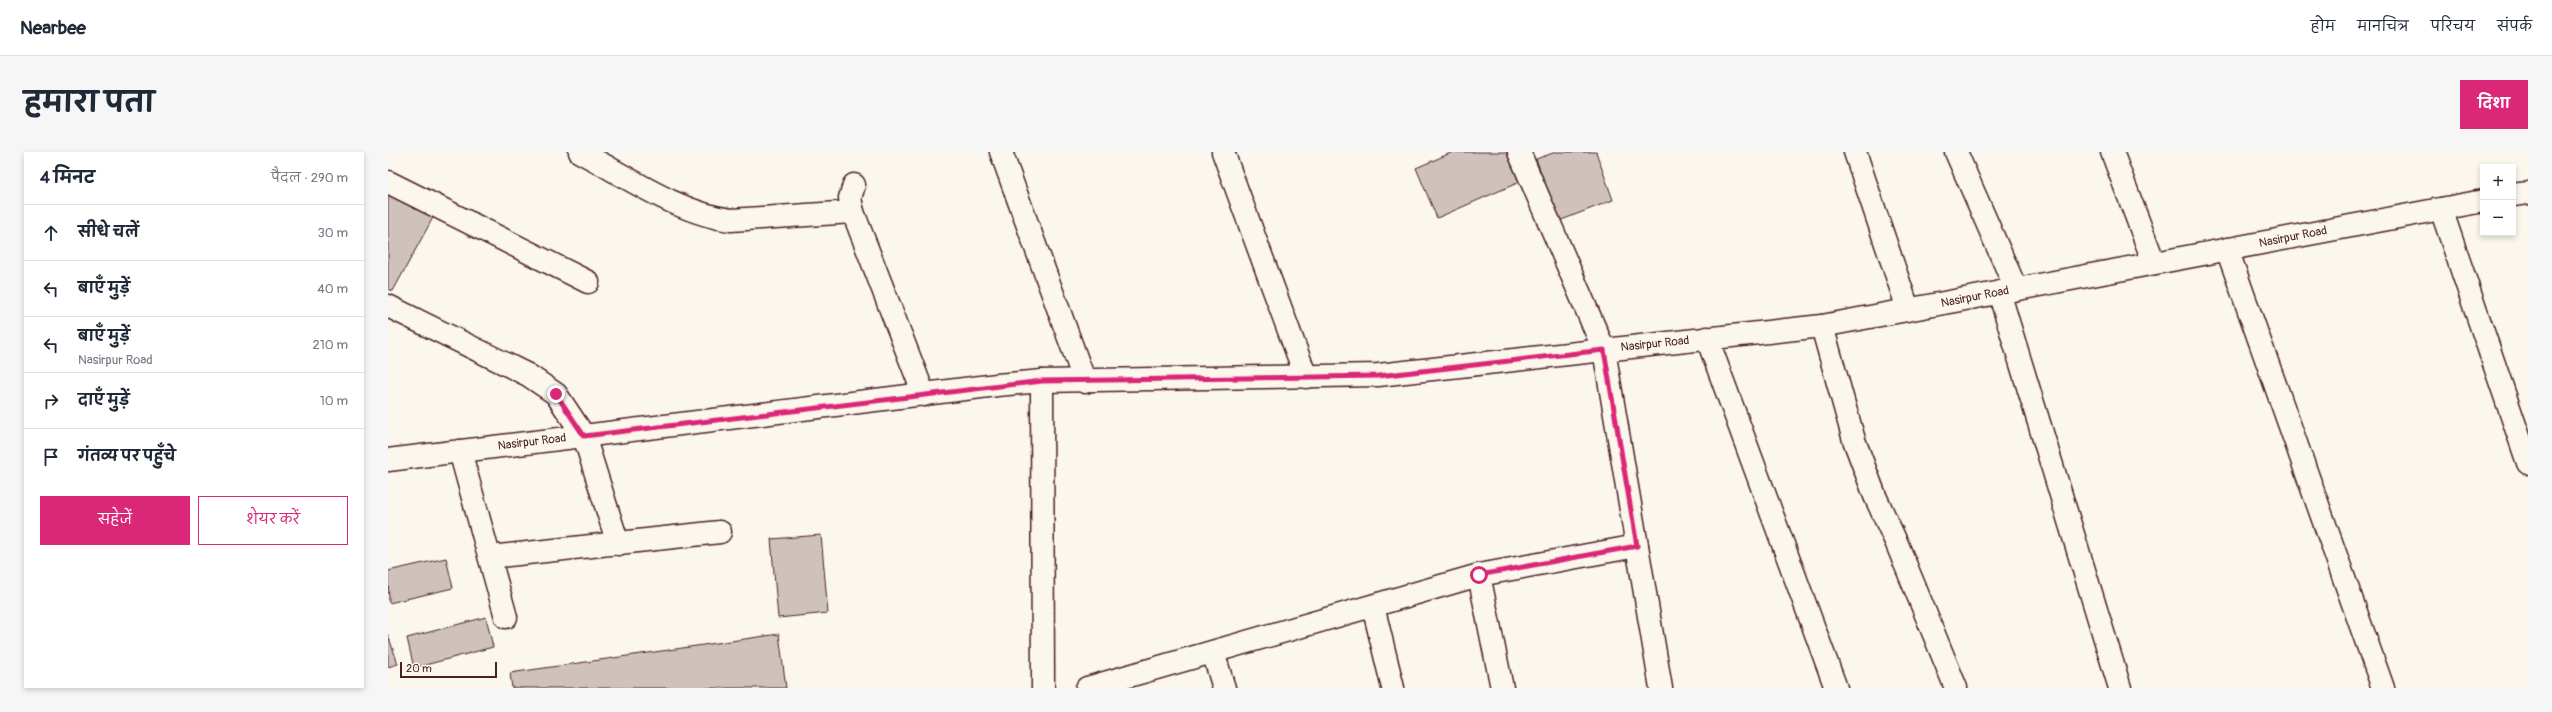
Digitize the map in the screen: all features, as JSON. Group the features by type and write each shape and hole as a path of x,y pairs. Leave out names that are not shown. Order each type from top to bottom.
{"street":[{"path":"580,152 686,209 713,218 731,220 853,212"},
{"path":"1001,152 1085,382"},
{"path":"1223,152 1306,377"},
{"path":"1519,152 1604,350 1661,688"},
{"path":"1856,152 1908,309"},
{"path":"1956,152 2008,290 2120,688"},
{"path":"2112,152 2154,262"},
{"path":"388,182 588,282"},
{"path":"854,185 850,198 853,212 924,395"},
{"path":"2516,195 2528,193"},
{"name":"Nasirpur Road","path":"388,460 1042,381 1085,382 1378,376 1822,326 2480,202"},
{"path":"2441,209 2528,463"},
{"path":"2227,249 2383,688"},
{"path":"388,306 528,375 556,394 584,436 618,544"},
{"path":"1822,326 1854,440 1875,496 1897,544 1956,688"},
{"path":"1707,338 1836,688"},
{"path":"1042,381 1043,688"},
{"path":"460,451 506,617"},
{"path":"490,557 720,532"},
{"path":"1087,688 1479,575 1637,546"},
{"path":"1479,575 1502,688"},
{"path":"1373,606 1393,688"},
{"path":"1213,652 1224,688"}],"building":[{"path":"1453,152 1510,152 1522,181 1437,218 1416,168"},
{"path":"1556,152 1596,152 1613,200 1559,221 1536,159"},
{"path":"392,188 436,212 393,291 388,289 388,195"},
{"path":"821,535 828,613 778,618 771,539"},
{"path":"446,558 453,588 389,603 388,571"},
{"path":"486,617 493,647 414,668 407,638"},
{"path":"779,634 786,688 512,688 510,673"},
{"path":"388,635 398,664 388,667"}],"route":[{"path":"556,394 584,436 997,385 1042,381 1085,382 1378,376 1604,350 1637,546 1479,575"}]}
